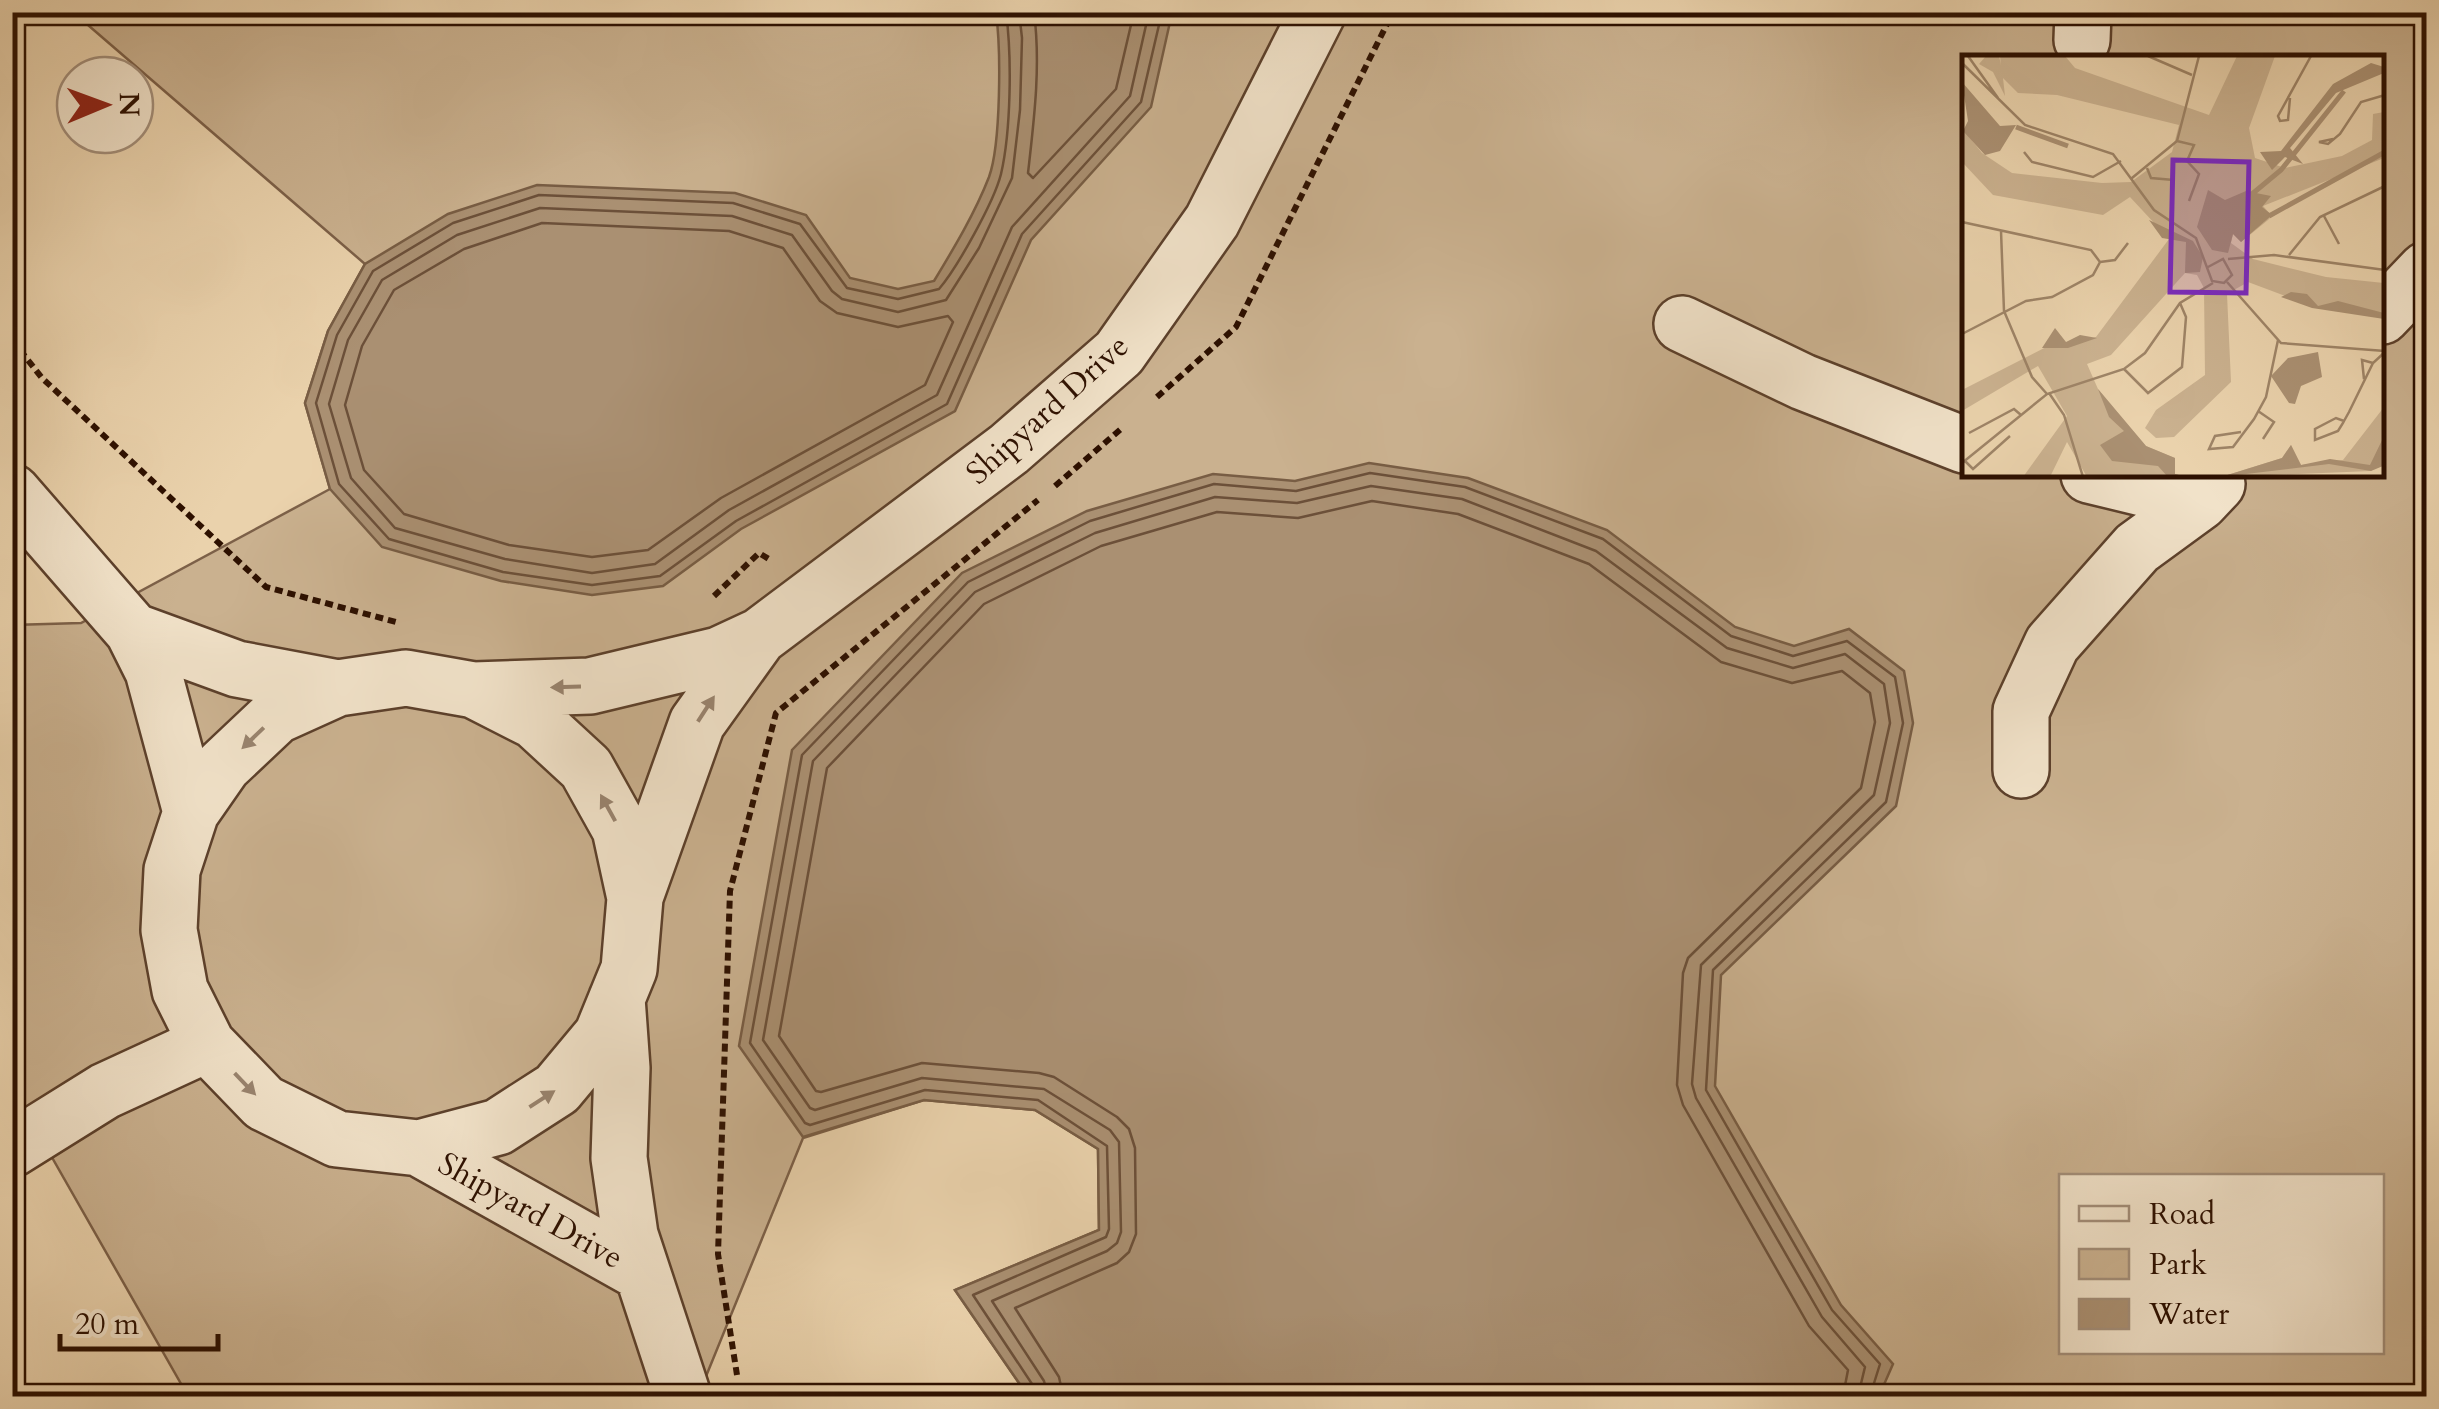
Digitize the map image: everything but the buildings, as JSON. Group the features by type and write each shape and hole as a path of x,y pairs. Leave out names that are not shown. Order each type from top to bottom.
{"street":[{"name":"Shipyard Drive","path":"474,690 590,686 719,655 760,636 1009,449 1120,353 1212,221 1318,12"},
{"path":"2384,314 2426,270"},
{"path":"1682,324 1803,382 1962,444"},
{"path":"2118,478 2213,488"},
{"path":"2022,770 2021,710 2052,644 2137,548 2213,488"},
{"path":"12,492 134,631 153,671 191,812"},
{"path":"134,631 237,669 338,688"},
{"name":"Shipyard Drive","path":"635,898 697,722 760,636"},
{"path":"406,678 474,690 536,721 586,768 620,830 635,898 629,969 602,1035 557,1090 498,1127 419,1148 337,1139 264,1103 207,1044 180,990 169,930 172,870 191,812 223,766 276,716 338,688 406,678"},
{"name":"Shipyard Drive","path":"618,998 622,1068 620,1158 630,1235 683,1396"},
{"path":"12,1149 105,1090 207,1044"},
{"name":"Shipyard Drive","path":"419,1148 642,1273"}],"path":[{"path":"1147,406 1236,327 1393,12"},
{"path":"12,340 42,378 266,587 409,625"},
{"path":"737,1379 718,1254 730,891 776,713 1073,472 1132,419"},
{"path":"708,601 759,552 876,632"}],"green space":[{"path":"74,13 2426,13 2426,1396 1028,1396 955,1290 1099,1230 1098,1149 1035,1110 924,1100 803,1138 698,1396 188,1396 13,1089 12,625 81,623 330,489 305,403 328,331 365,264 155,83 155,55 123,55"}],"water":[{"path":"996,13 1172,13 1151,107 1031,240 955,411 741,529 663,586 592,595 501,581 382,547 330,489 305,403 328,331 365,264 448,214 537,185 735,193 806,215 850,278 898,289 934,281 977,204 993,162 999,96"},
{"path":"1369,463 1468,478 1607,530 1735,627 1794,646 1849,629 1904,671 1913,723 1896,806 1721,975 1715,1086 1841,1305 1893,1364 1879,1396 1028,1396 955,1290 1099,1230 1098,1149 1035,1110 924,1100 803,1137 739,1046 792,750 962,573 1087,511 1213,474 1295,481"}]}
